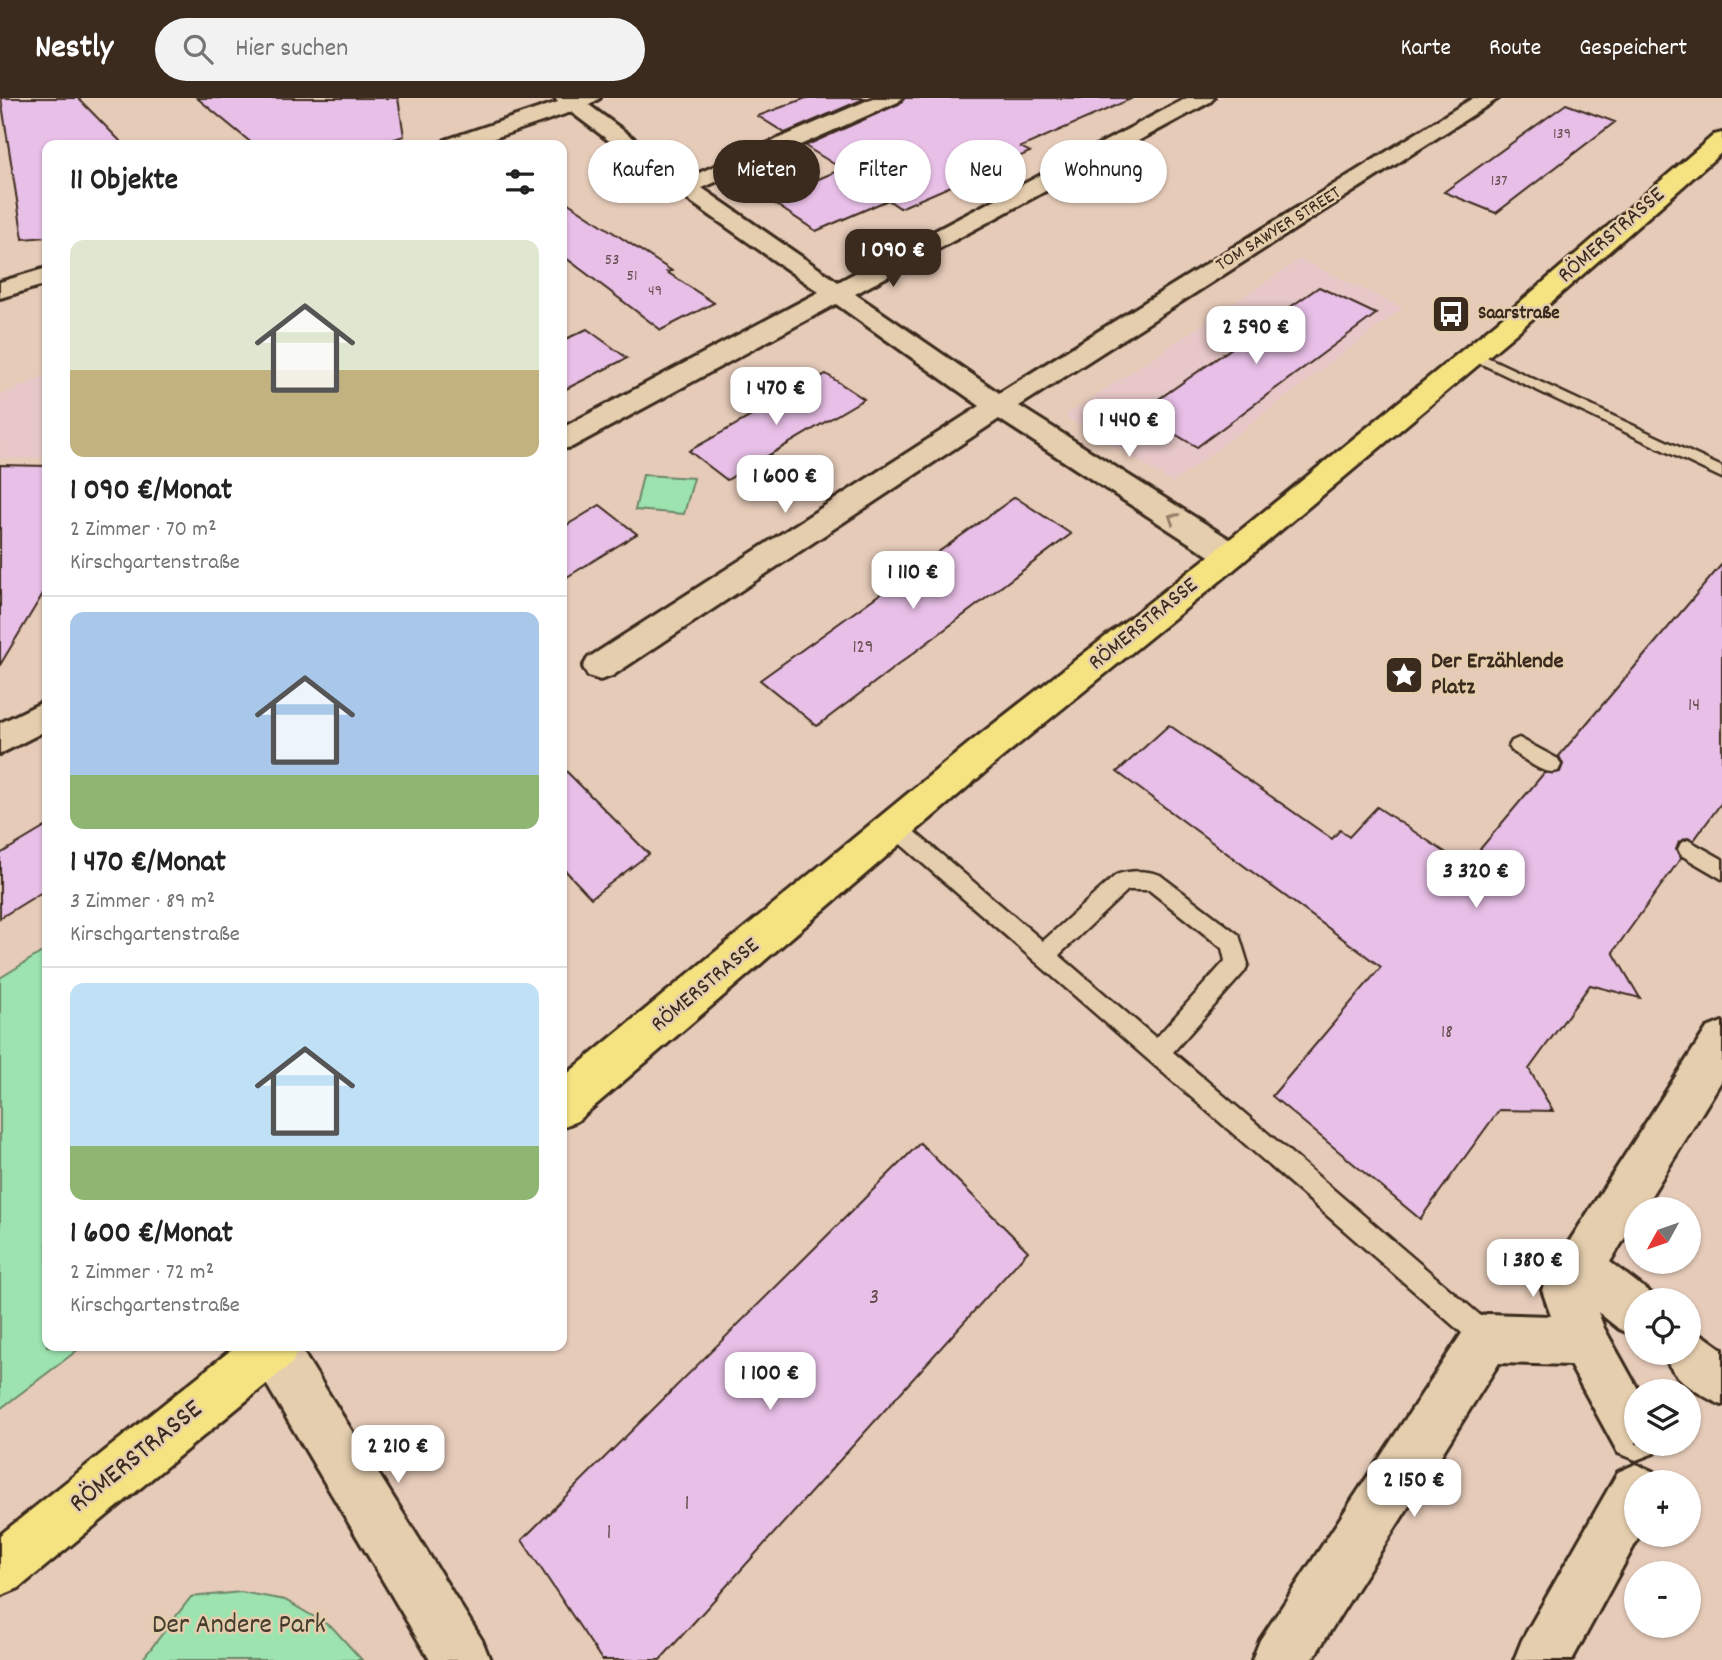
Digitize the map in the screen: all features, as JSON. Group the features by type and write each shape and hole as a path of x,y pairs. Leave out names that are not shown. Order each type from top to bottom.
{"main road":[{"name":"RÖMERSTRASSE","path":"567,1102 986,750 1231,555 1474,355 1722,140"},
{"name":"RÖMERSTRASSE","path":"0,1569 268,1351"}],"street":[{"path":"699,181 891,98"},
{"path":"567,437 1203,98"},
{"name":"TOM SAWYER STREET","path":"600,667 999,406 1489,98"},
{"path":"467,140 576,100 626,140"},
{"path":"699,197 999,406 1231,555"},
{"path":"0,290 42,282"},
{"path":"0,740 42,717"},
{"path":"1624,1413 1584,1340 1566,1290 1722,1042"},
{"path":"1580,1268 1624,1303"},
{"path":"1280,1660 1487,1338 1584,1340"},
{"path":"275,1351 462,1660"},
{"path":"1701,1363 1722,1380"},
{"path":"1542,1660 1624,1512"}],"lane":[{"path":"1474,355 1722,473"},
{"path":"1519,746 1551,765"},
{"path":"896,828 1487,1338"},
{"path":"1688,849 1722,870"},
{"path":"1043,955 1122,881 1153,881 1231,943 1237,964 1157,1053"}],"shaded area":[{"path":"1300,259 1403,308 1173,483 1065,416"},
{"path":"42,377 42,458 0,458 0,395"}],"green space":[{"path":"643,475 694,478 684,514 635,510"},
{"path":"42,952 42,1351 76,1351 0,1409 0,978"},
{"name":"Der Andere Park","path":"241,1592 285,1600 333,1628 362,1660 142,1660 191,1597"}],"building":[{"path":"1,98 78,98 119,140 42,140 42,237 23,239"},
{"path":"197,98 398,98 404,136 392,140 248,140"},
{"path":"806,98 866,98 785,133 758,116"},
{"path":"905,98 1131,99 1026,145 1026,140 945,140 945,189 931,195 931,140 834,140 834,164 820,155 818,140 899,104"},
{"path":"1566,104 1615,122 1496,213 1444,192"},
{"path":"834,172 834,203 881,203 816,231 774,203 820,203 820,178"},
{"path":"567,202 672,271 667,272 714,303 661,330 567,259"},
{"path":"892,203 912,203 900,208"},
{"path":"1319,287 1376,314 1197,447 1139,413"},
{"path":"587,329 627,358 567,388 567,339"},
{"path":"826,374 864,399 727,480 689,451"},
{"path":"0,465 42,466 42,595 0,665"},
{"path":"1015,497 1071,534 817,726 760,680"},
{"path":"600,505 637,534 567,577 567,525"},
{"path":"1722,564 1722,802 1694,840 1687,838 1679,842 1676,850 1681,858 1613,952 1640,998 1590,985 1529,1069 1553,1111 1499,1110 1420,1219 1272,1096 1381,967 1117,772 1169,725 1332,839 1340,830 1349,837 1377,807 1466,866 1544,773 1560,772 1563,764 1559,756"},
{"path":"567,772 649,854 591,898 567,872"},
{"path":"42,829 42,892 0,918 0,854"},
{"path":"920,1143 1028,1251 660,1660 602,1660 522,1540"}],"place":[{"name":"Saarstraße","path":"1451,314"},
{"name":"Der Erzählende Platz","path":"1404,675"}]}
